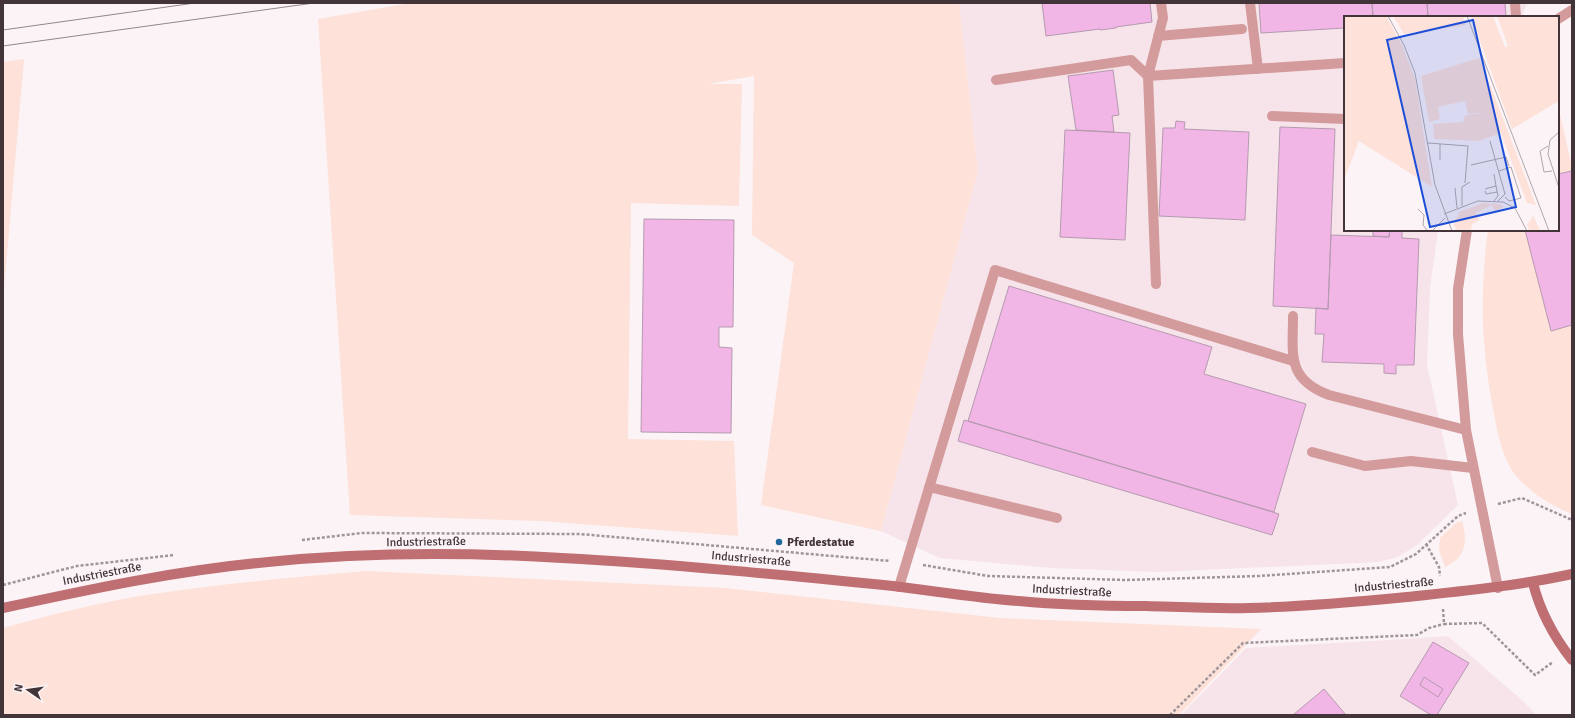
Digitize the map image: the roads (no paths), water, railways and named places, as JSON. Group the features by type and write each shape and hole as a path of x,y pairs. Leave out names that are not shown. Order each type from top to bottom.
{"main road":[{"name":"Industriestraße","path":"3,608 75,592 168,575 265,562 314,558 470,554 648,563 899,587 1018,601 1113,606 1248,608 1375,600 1498,588 1533,583 1572,574"},
{"path":"1533,583 1537,601 1551,628 1569,656"}],"street":[{"path":"1156,284 1148,76 1163,18 1161,3"},
{"path":"1250,3 1258,69"},
{"path":"1515,3 1516,16"},
{"path":"1559,18 1572,10"},
{"path":"1158,36 1242,29"},
{"path":"996,80 1131,60 1148,76 1344,63"},
{"path":"1272,116 1344,119"},
{"path":"1467,231 1458,289 1458,334 1466,430 1498,588"},
{"path":"899,587 995,270 1293,361"},
{"path":"1293,316 1293,361 1300,375 1318,391 1466,430"},
{"path":"1312,452 1365,466 1411,461 1473,468"},
{"path":"929,488 1057,518"}],"tram line":[{"path":"3,30 195,3"},
{"path":"3,46 314,3"}],"place":[{"name":"Pferdestatue","path":"779,542"}]}
